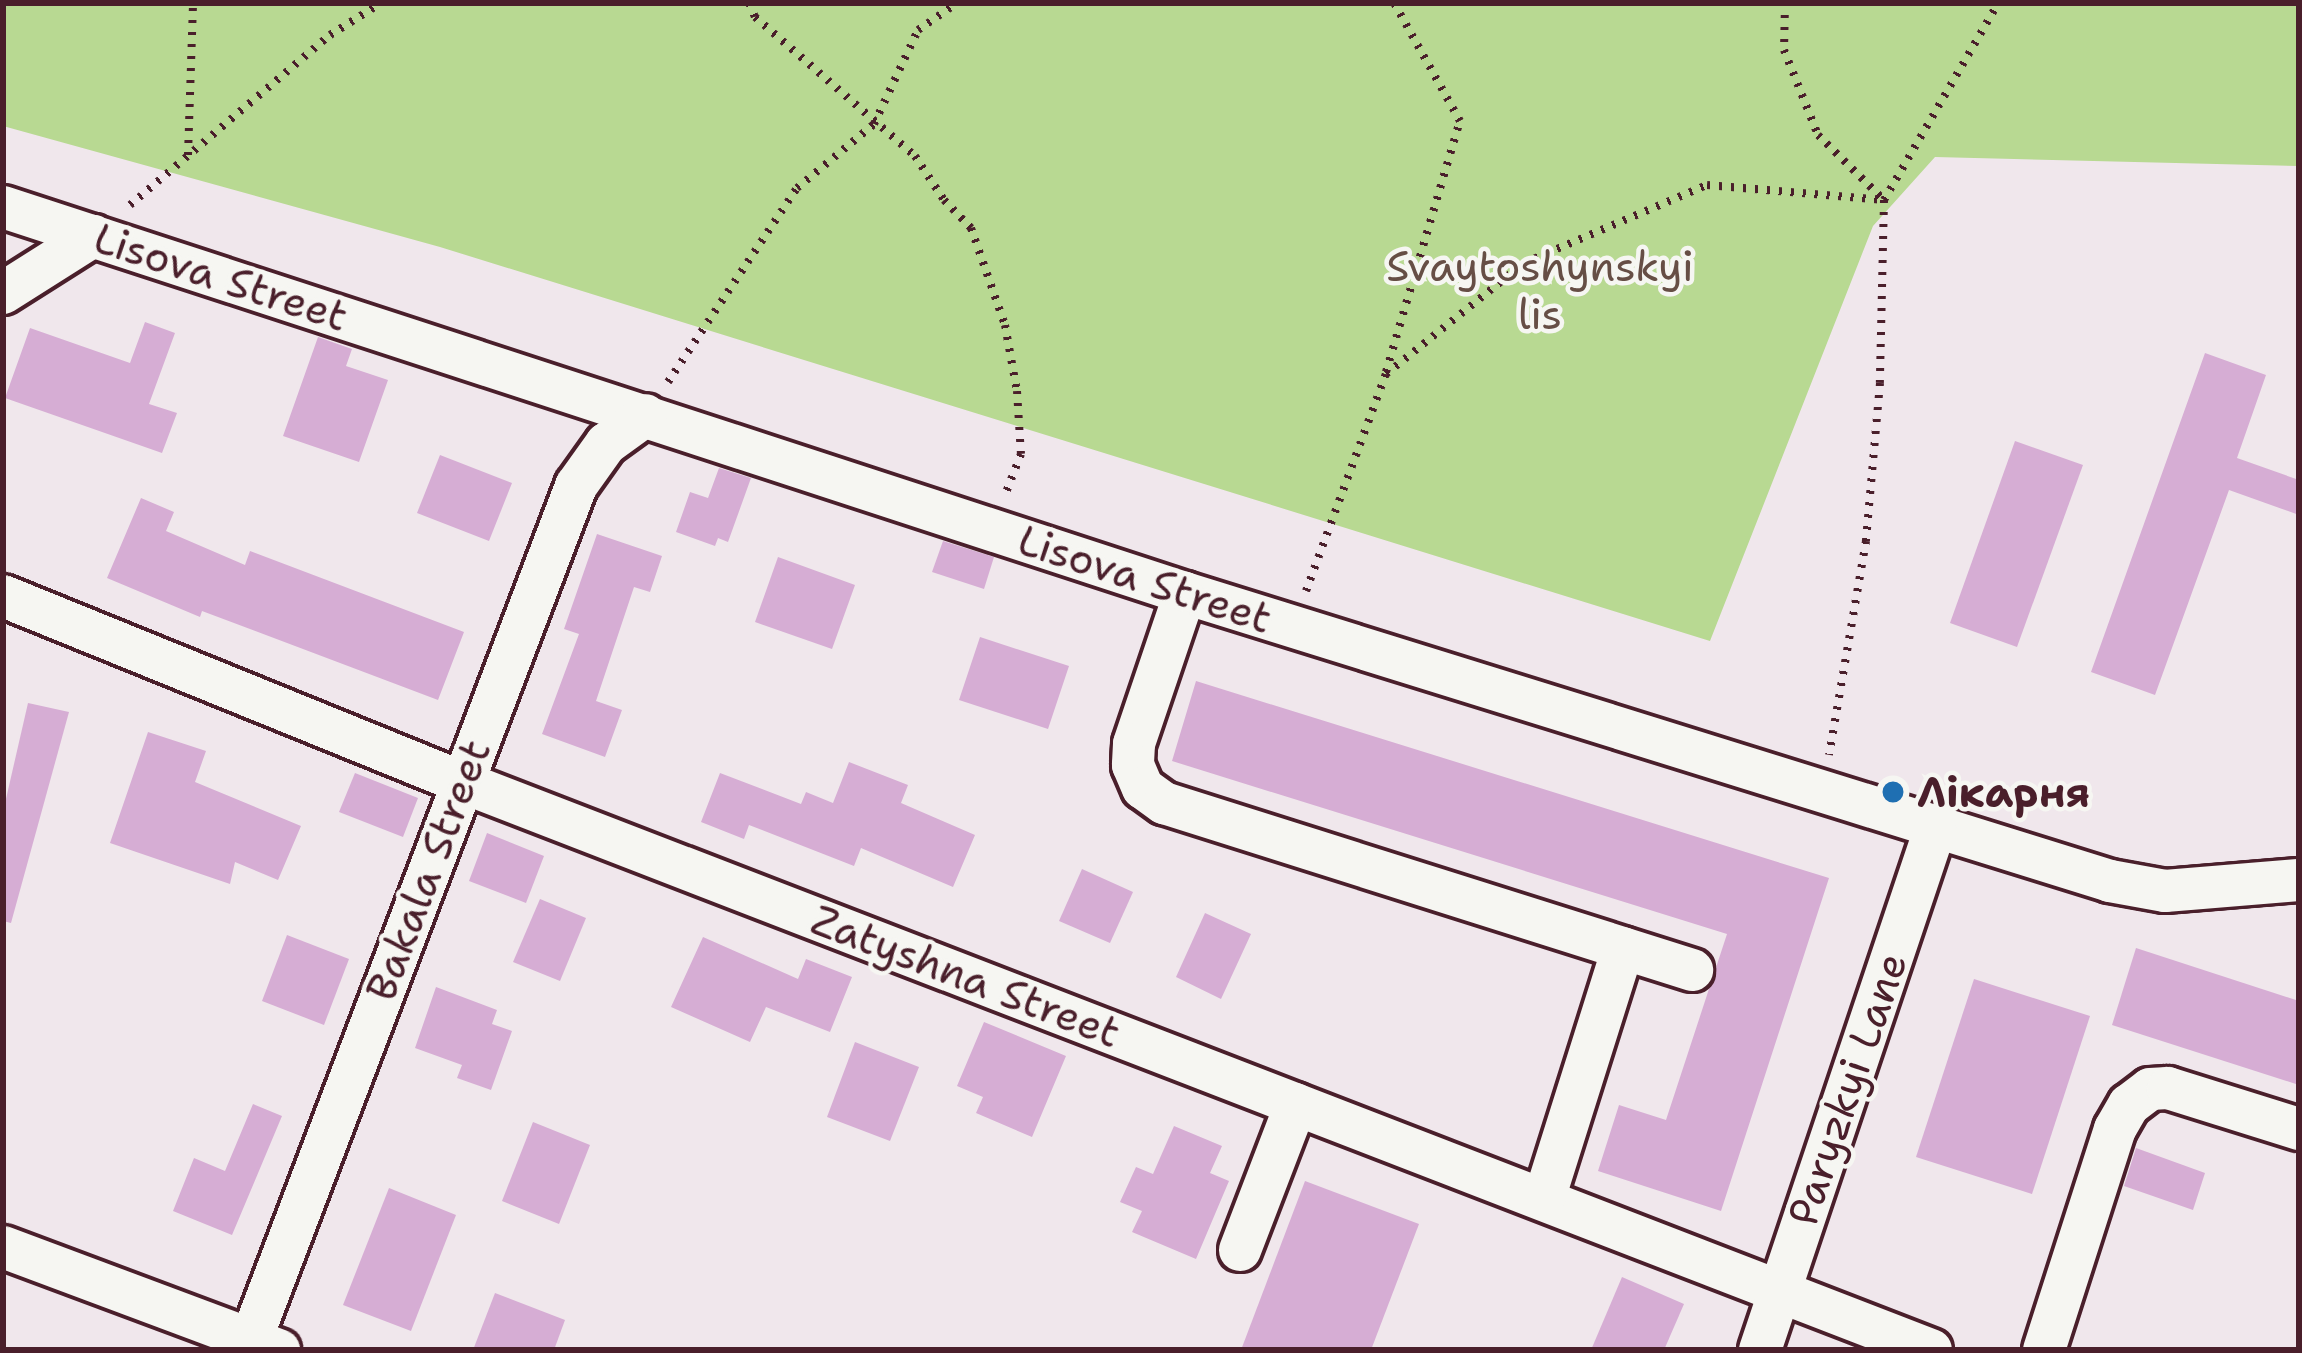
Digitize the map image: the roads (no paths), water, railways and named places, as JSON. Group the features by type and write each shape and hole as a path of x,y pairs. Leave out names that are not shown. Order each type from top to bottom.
{"street":[{"name":"Lisova Street","path":"3,207 1185,593 2110,881 2164,891 2299,880"},
{"path":"3,293 93,236"},
{"name":"Bakala Street","path":"259,1346 462,782 576,486 606,444 646,415"},
{"path":"1185,593 1134,744 1133,765 1143,788 1163,803 1692,970"},
{"name":"Zatyshna Street","path":"3,596 462,782 1931,1350"},
{"name":"Paryzkyi Lane","path":"1760,1350 1935,829"},
{"path":"1544,1199 1623,948"},
{"path":"2044,1350 2115,1129 2129,1105 2150,1089 2168,1088 2299,1129"},
{"path":"1240,1250 1296,1104"},
{"path":"3,1247 259,1346"}],"place":[{"name":"Лікарня","path":"1893,792"}],"park label":[{"name":"Svaytoshynskyi lis","path":"1540,290"}]}
